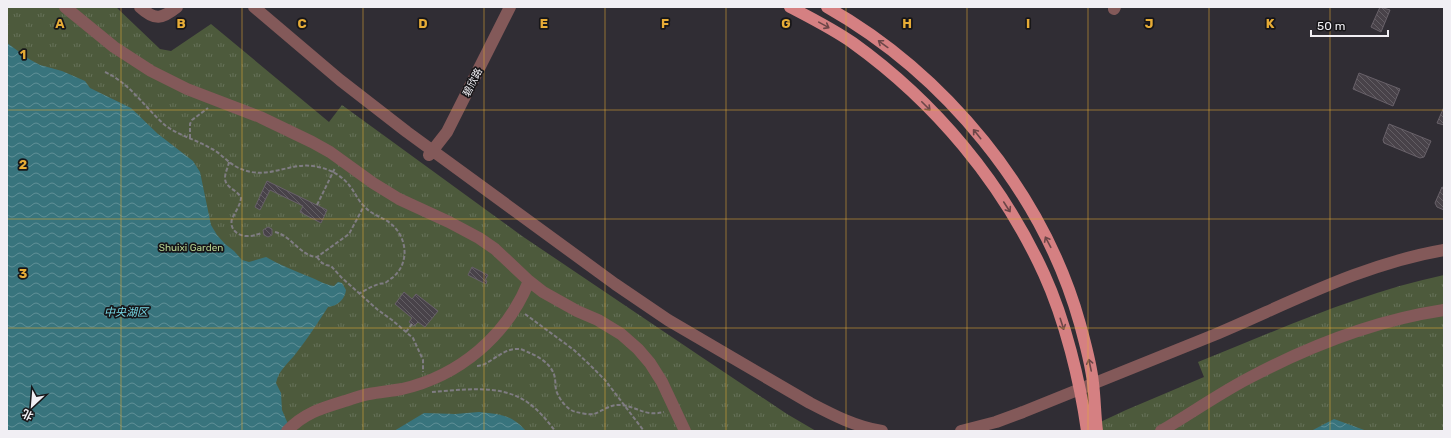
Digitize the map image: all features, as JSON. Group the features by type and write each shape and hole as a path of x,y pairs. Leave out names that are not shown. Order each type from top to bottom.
{"main road":[{"path":"790,7 828,27 852,43 903,83 970,154 1016,220 1044,274 1064,327 1080,391 1087,431"},
{"path":"827,7 896,53 916,71 968,123 1001,164 1020,192 1052,250 1069,290 1080,324 1094,386 1097,431"}],"street":[{"path":"65,7 114,47 152,71 187,89 260,117 284,128 330,152 373,183 399,199 449,222 479,238 495,249 542,292 560,303 598,320 620,334 638,349 650,363 662,382 685,431"},
{"path":"140,7 153,16 159,18 165,16 177,7"},
{"path":"246,7 326,75 429,151 615,284 668,320 834,416 855,424 882,431"},
{"path":"254,7 340,80 494,204 585,269 667,324 819,413 834,421 861,431"},
{"name":"碧欣路","path":"429,151 442,129 504,7"},
{"name":"碧欣路","path":"429,151 447,132 510,7"},
{"path":"1094,386 1295,298 1367,270 1393,261 1444,250"},
{"path":"961,431 996,422 1094,386 1235,331 1361,278 1405,264 1444,256"},
{"path":"290,428 313,411 367,394 401,389 423,383 449,372 482,348 502,327 524,293 529,281"},
{"path":"1161,431 1246,380 1283,361 1353,333 1391,322 1444,310"},
{"path":"988,431 1080,391"}],"path":[{"path":"105,72 120,80 167,126 178,133 212,149 238,168 260,174 297,166 318,167 341,176 349,184 364,206 372,213 390,223 403,241 405,248 405,257 399,272 385,283 378,284 360,293"},
{"path":"190,138 190,124 192,120 208,110 211,98"},
{"path":"317,205 339,159"},
{"path":"229,162 225,182 240,194 241,198 233,218 233,229 238,234 246,236 262,233"},
{"path":"317,257 349,234 364,206"},
{"path":"274,232 281,233 303,252 310,256 317,257 322,263 331,266 342,278 378,310 413,338 423,360 424,389 431,392 469,389 492,390 509,394 525,400 547,420 555,431"},
{"path":"515,308 532,318 574,350 605,380 644,431"},
{"path":"406,332 412,324"},
{"path":"462,364 483,366 500,354 510,350 520,349 535,355 546,363 553,371 556,380 556,390 560,399 574,412 594,414 618,404 631,406 643,413 658,414 668,411 674,406"}],"green space":[{"name":"Shuixi Garden","path":"7,7 116,7 160,49 171,51 211,24 329,122 342,105 522,236 787,414 816,431 7,431"},
{"path":"1444,275 1444,431 1081,431 1204,377 1198,362 1350,302"}],"water":[{"name":"中央湖区","path":"7,43 40,65 62,71 85,81 90,88 131,108 158,134 193,161 200,172 211,225 217,235 242,260 249,262 266,257 328,285 334,286 338,282 342,283 346,290 343,299 338,304 328,307 301,347 277,378 276,383 281,393 282,410 291,431 7,431"},
{"path":"479,412 511,418 526,431 394,431 424,413 455,414"},
{"path":"1334,419 1367,431 1311,431"}],"building":[{"path":"1380,7 1390,10 1381,32 1371,27"},
{"path":"1359,73 1400,89 1393,106 1353,89"},
{"path":"1444,107 1444,125 1437,123"},
{"path":"1389,124 1431,141 1424,157 1420,158 1384,143 1383,140"},
{"path":"267,181 327,210 321,223 300,212 303,206 270,190 260,210 255,207"},
{"path":"1442,187 1444,188 1444,210 1437,207 1435,203"},
{"path":"268,227 272,229 272,235 268,237 264,235 263,230"},
{"path":"472,267 488,275 485,280 487,281 486,284 468,275"},
{"path":"404,292 412,299 416,294 438,311 425,327 418,322 414,326 409,322 412,318 395,304"}]}
